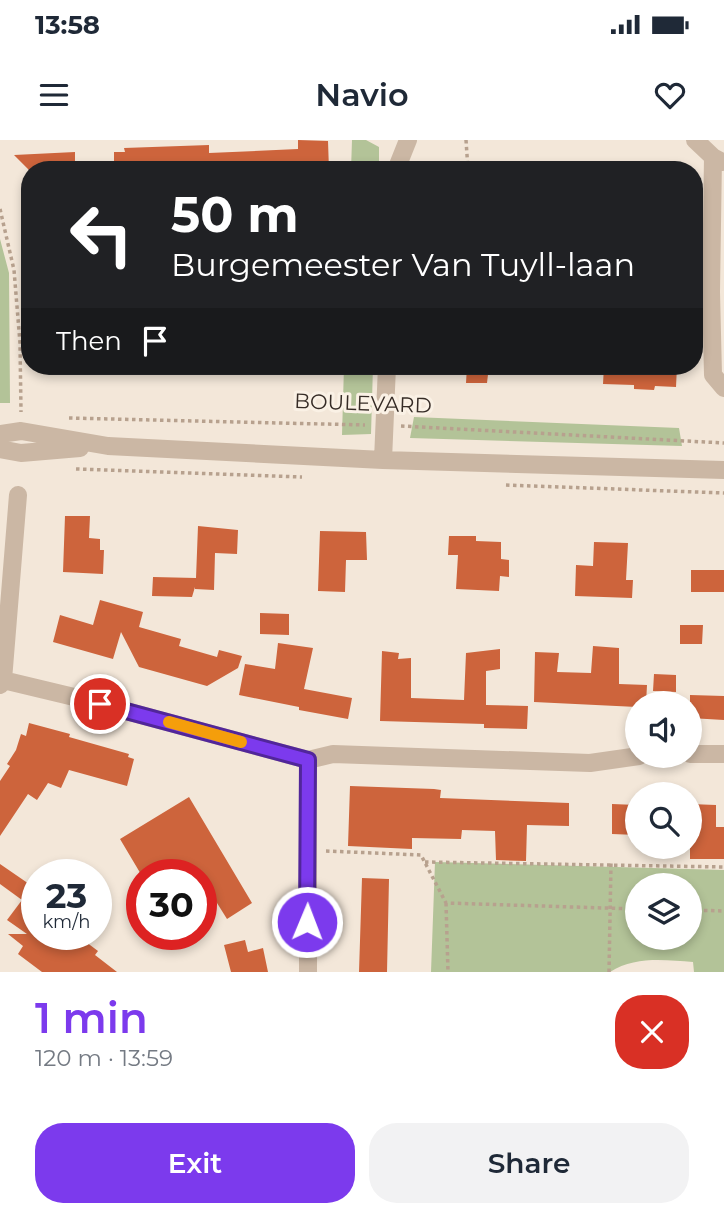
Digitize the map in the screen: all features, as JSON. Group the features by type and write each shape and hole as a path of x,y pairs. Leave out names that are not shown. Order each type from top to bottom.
{"street":[{"path":"695,140 719,160 703,292 713,375 724,388"},
{"path":"398,161 403,142"},
{"path":"383,460 387,375"},
{"path":"0,434 21,431 108,446 383,460 724,470"},
{"path":"0,449 21,453 108,446"},
{"path":"18,495 2,682 308,760 333,754 590,763 625,758"},
{"path":"702,754 724,754"},
{"path":"308,760 308,972"}],"path":[{"path":"466,140 467,161"},
{"path":"0,209 14,270 20,343 21,431"},
{"name":"BOULEVARD","path":"62,418 384,425 724,443"},
{"path":"308,851 421,855 446,903 448,972"},
{"path":"425,862 611,863 724,867"},
{"path":"608,972 611,863"},
{"path":"446,903 625,909"},
{"path":"702,910 724,911"}],"green space":[{"path":"352,140 366,140 379,147 379,161 351,161"},
{"path":"0,239 9,273 10,403 0,403"},
{"path":"344,375 373,375 371,434 342,435"},
{"path":"414,417 679,428 682,446 410,438"},
{"path":"435,862 724,870 724,972 694,972 693,962 661,960 630,963 610,972 431,972"}],"building":[{"path":"298,140 328,141 329,161 114,161 114,152 125,152 124,148 209,145 209,153 298,149"},
{"path":"75,152 75,161 21,162 14,155"},
{"path":"466,375 488,375 487,383 466,383"},
{"path":"604,375 677,375 676,387 655,386 654,390 634,389 634,385 603,384"},
{"path":"65,516 90,516 89,538 100,539 100,550 104,550 103,574 63,572"},
{"path":"198,526 238,530 237,554 215,553 214,590 195,587 192,597 152,596 153,577 196,578"},
{"path":"320,531 366,532 367,560 346,560 345,592 318,591"},
{"path":"449,536 476,536 476,541 501,542 501,559 509,560 509,577 500,576 499,591 456,589 458,555 448,555"},
{"path":"594,542 628,543 626,580 633,580 632,598 575,596 576,565 593,566"},
{"path":"691,570 724,570 724,592 691,592"},
{"path":"100,600 143,612 139,627 181,639 179,646 217,657 219,650 242,656 238,668 207,686 139,667 121,632 113,659 53,642 60,615 93,625"},
{"path":"260,613 289,614 289,635 260,634"},
{"path":"680,625 703,625 702,644 680,644"},
{"path":"278,643 313,648 304,689 352,698 348,719 239,695 245,664 275,669"},
{"path":"593,646 619,648 619,684 647,685 647,691 625,691 625,706 534,702 535,652 559,653 557,672 591,673"},
{"path":"500,649 500,669 486,671 486,705 528,706 527,729 484,728 484,724 380,721 382,651 399,653 398,659 411,658 411,698 464,700 466,653"},
{"path":"654,674 676,675 676,691 653,691"},
{"path":"702,695 724,696 724,720 702,719"},
{"path":"29,723 129,754 128,757 134,759 127,786 69,770 61,788 48,783 37,800 28,794 0,836 0,781 10,766 7,764 16,750 21,734 26,736"},
{"path":"350,786 434,789 441,790 440,798 569,803 569,826 527,825 526,861 496,860 495,831 462,830 461,839 412,838 412,849 348,846"},
{"path":"189,797 252,903 227,919 217,903 217,859 132,859 120,839"},
{"path":"612,804 625,805 625,835 612,834"},
{"path":"702,804 716,805 716,827 724,827 724,859 702,859"},
{"path":"0,864 21,878 21,899 0,884"},
{"path":"362,878 389,879 387,972 359,972"},
{"path":"21,901 21,930 7,920"},
{"path":"8,934 21,934 21,944"},
{"path":"245,940 248,952 263,948 268,972 231,972 224,945"},
{"path":"21,949 97,950 95,955 117,972 42,972 18,954"}],"slow traffic":[{"path":"169,722 241,742"}],"route":[{"path":"100,704 308,760 307,922"}]}
